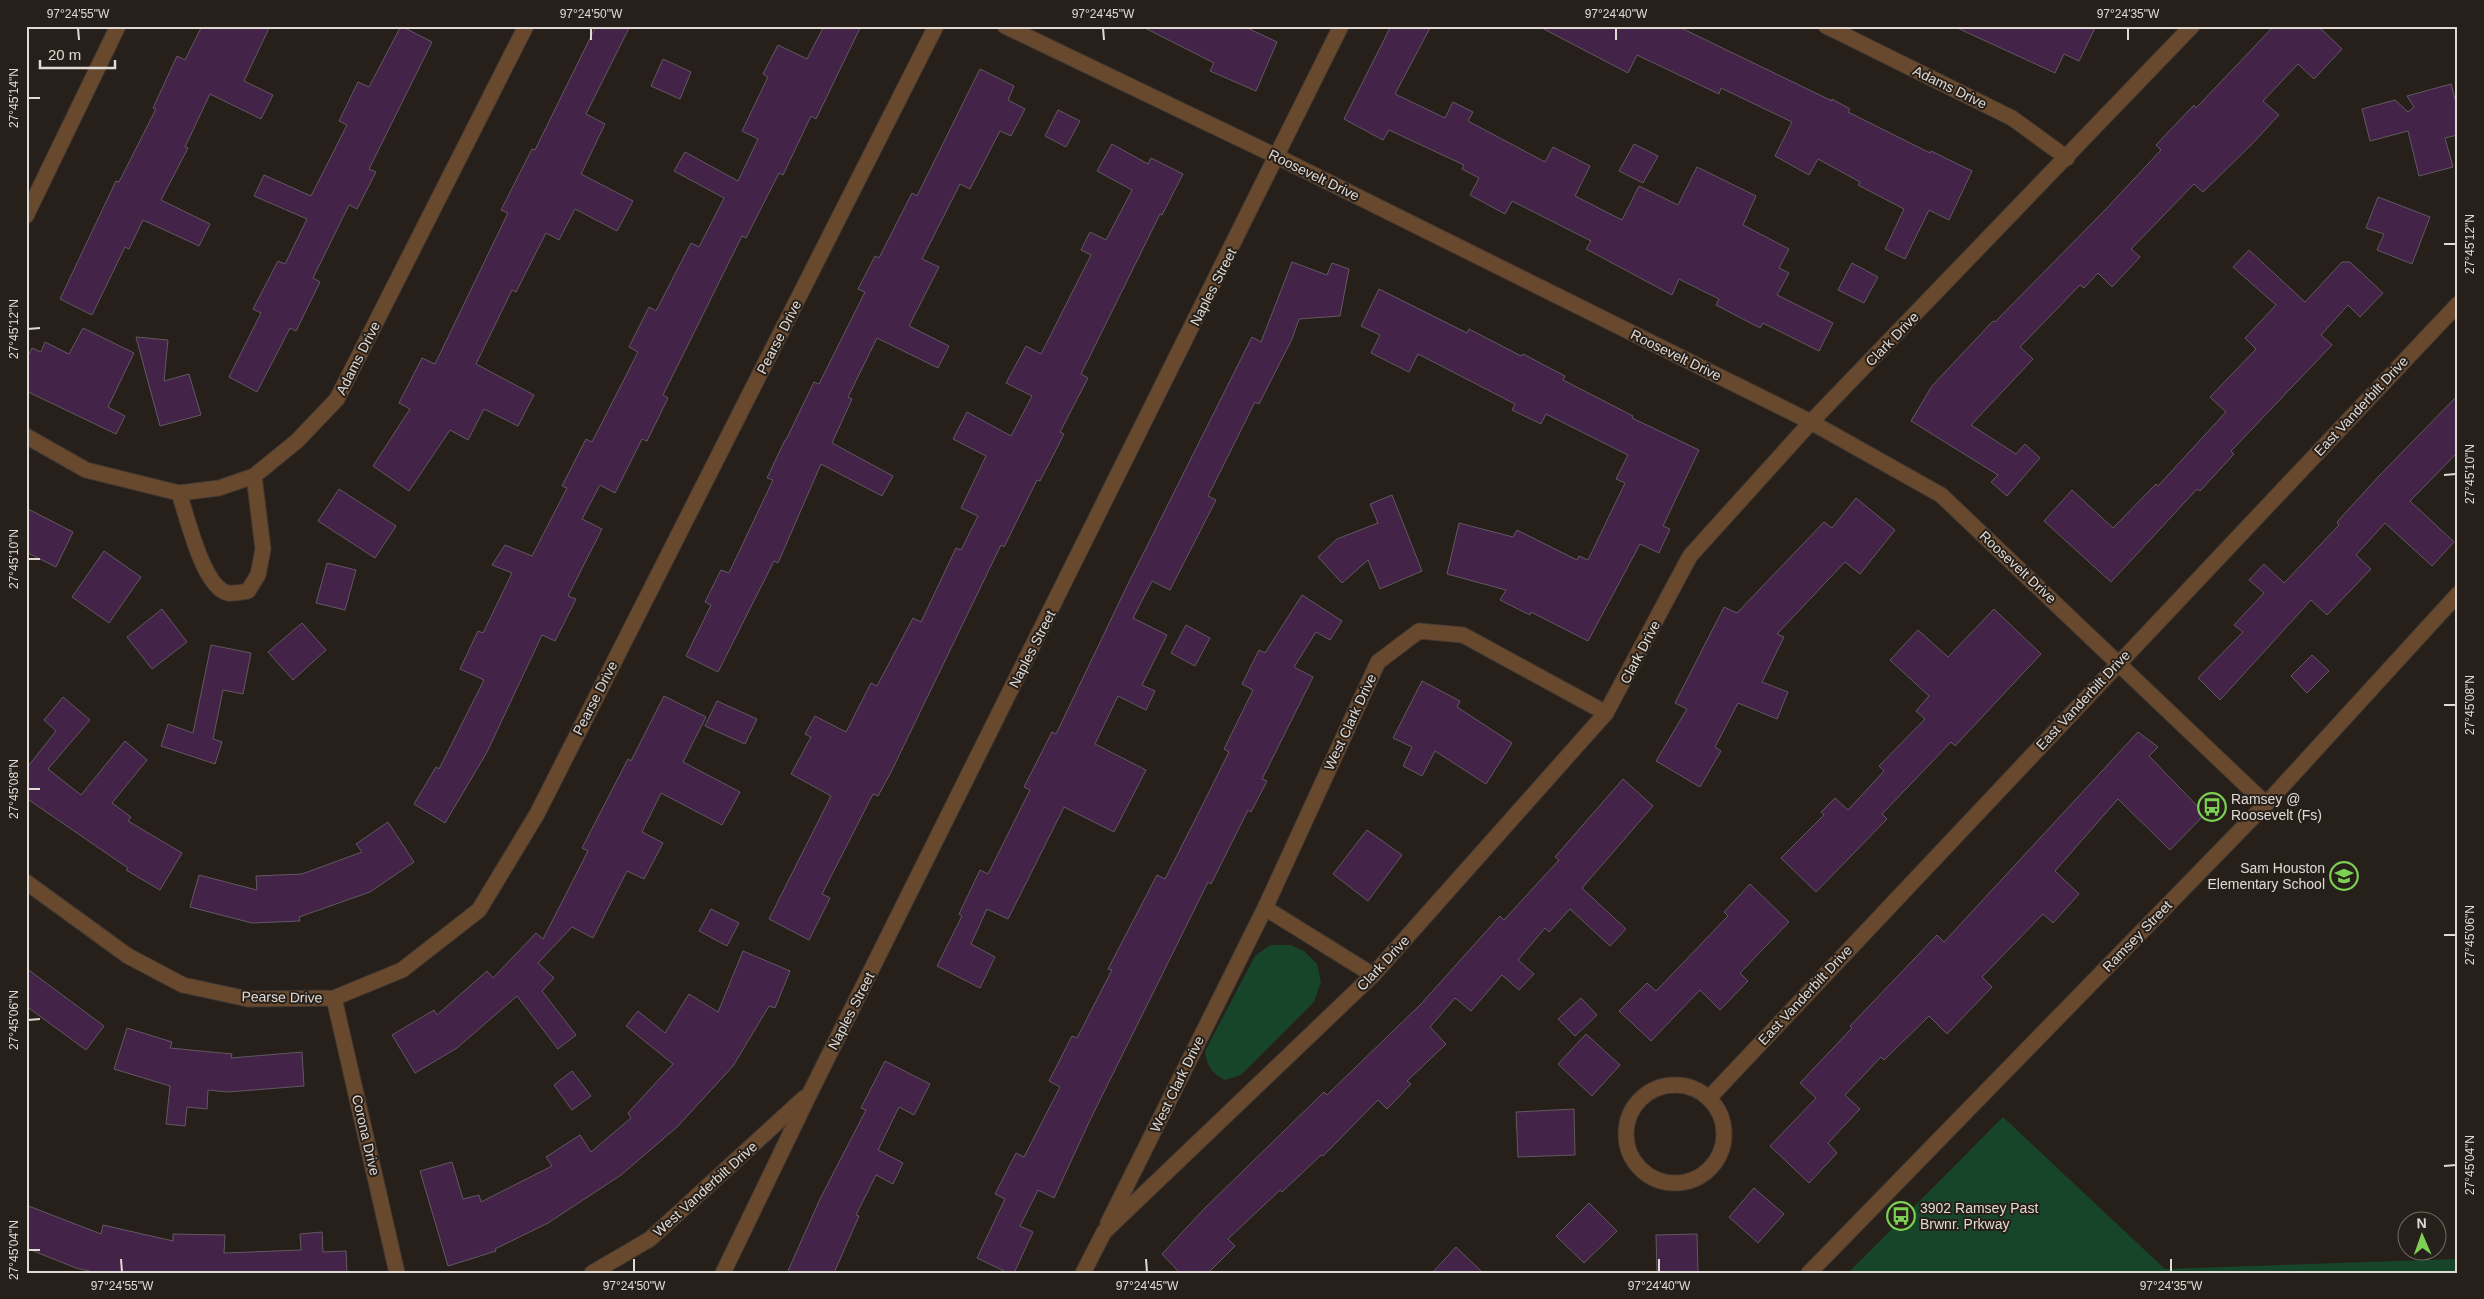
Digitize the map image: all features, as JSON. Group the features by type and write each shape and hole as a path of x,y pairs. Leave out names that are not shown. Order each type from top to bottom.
{"street":[{"path":"26,216 118,26"},
{"name":"Adams Drive","path":"26,436 86,470 179,493 219,488 254,476 297,441 337,399 526,26"},
{"name":"Pearse Drive","path":"26,882 128,956 183,985 248,999 334,998 402,970 479,910 537,814 936,26"},
{"name":"Roosevelt Drive","path":"1005,26 1278,157 1811,422 1941,495 2266,804"},
{"name":"Naples Street","path":"723,1273 810,1093 1278,157 1341,26"},
{"name":"Adams Drive","path":"1826,26 2012,118 2067,158"},
{"name":"Clark Drive","path":"1084,1273 1104,1232 1374,975 1606,713 1690,556 1811,422 2192,26"},
{"name":"East Vanderbilt Drive","path":"1709,1098 2118,662 2458,304"},
{"path":"179,493 203,566 216,586 228,593 248,591 258,575 263,549 254,476"},
{"name":"Ramsey Street","path":"1810,1273 2266,804 2458,594"},
{"name":"West Clark Drive","path":"1104,1232 1264,908 1378,662 1419,631 1463,635 1606,713"},
{"path":"1264,908 1374,975"},
{"name":"Corona Drive","path":"334,998 398,1273"},
{"path":"1684,1085 1698,1090 1709,1098 1718,1109 1724,1122 1725,1136 1719,1156 1706,1172 1687,1181 1667,1182 1653,1178 1642,1170 1633,1159 1627,1146 1626,1132 1628,1118 1644,1095 1664,1087 1684,1085"},
{"name":"West Vanderbilt Drive","path":"592,1273 650,1239 810,1093"}],"green space":[{"path":"1270,945 1291,945 1304,951 1317,964 1321,982 1314,1002 1241,1075 1225,1080 1216,1075 1210,1068 1205,1051 1255,956"},
{"path":"2003,1117 2165,1269 2396,1261 2446,1262 2446,1259 2458,1259 2458,1273 1848,1273"}],"building":[{"path":"202,26 270,26 244,81 273,95 261,119 210,94 185,147 188,148 161,200 210,224 199,246 143,220 129,249 125,247 92,315 60,299 116,181 119,182 156,109 153,108 177,56 185,60"},
{"path":"401,26 432,42 369,169 376,172 357,209 349,205 313,278 320,282 296,331 290,328 257,392 229,377 261,313 253,309 278,261 285,264 307,219 254,196 264,175 311,196 347,125 339,121 358,82 369,87"},
{"path":"596,26 630,26 586,114 605,124 581,174 633,201 617,231 575,209 559,240 546,233 516,292 512,290 476,364 534,395 518,426 484,409 468,440 450,430 409,491 373,466 410,409 399,403 422,358 435,364 508,213 501,210 532,149 535,150"},
{"path":"824,26 861,26 816,119 811,116 783,175 779,173 746,238 742,236 663,395 668,398 647,441 642,439 615,493 600,485 582,519 602,529 568,596 576,599 555,641 542,635 487,752 445,823 414,804 436,767 439,769 484,680 460,669 478,631 483,633 512,573 492,565 505,545 532,556 567,488 562,486 586,439 592,442 638,352 629,347 649,307 656,311 691,243 699,247 724,198 674,171 685,152 738,181 758,139 742,131 768,77 763,74 778,45 807,59"},
{"path":"1141,26 1243,26 1277,42 1256,91 1210,71 1214,63"},
{"path":"1391,26 1431,26 1395,94 1445,118 1453,102 1473,112 1468,121 1545,162 1553,147 1590,166 1575,196 1622,220 1639,186 1678,205 1697,167 1756,196 1743,225 1789,249 1779,268 1789,273 1777,295 1833,323 1819,351 1763,323 1760,328 1716,305 1719,299 1679,279 1672,295 1586,249 1591,241 1512,201 1505,214 1470,195 1479,178 1462,169 1464,165 1389,130 1383,140 1344,119"},
{"path":"1538,26 1677,26 1832,101 1832,99 1850,109 1848,112 1930,153 1931,151 1972,171 1949,220 1929,210 1905,259 1885,249 1904,209 1858,185 1860,182 1818,159 1809,175 1775,156 1792,122 1721,88 1719,94 1637,55 1628,73"},
{"path":"1953,26 2096,26 2079,61 2064,54 2055,73"},
{"path":"2274,26 2318,26 2342,49 2314,79 2298,64 2263,101 2279,115 2203,192 2194,184 2131,249 2140,257 2112,287 2098,273 2084,288 2080,285 2020,347 2033,359 1971,425 2016,454 2025,444 2040,458 2007,496 1991,482 1998,475 1911,421 1932,386 1993,321 1995,322 2105,210 2161,150 2156,145 2194,105 2196,108"},
{"path":"663,59 691,72 680,99 651,86"},
{"path":"980,69 1014,86 1008,100 1025,109 1011,136 1000,131 970,189 960,184 922,259 939,267 909,326 949,346 938,368 877,338 848,397 852,399 832,443 893,476 882,496 821,464 778,563 774,561 718,672 686,656 711,605 705,602 721,570 729,573 773,480 767,478 785,440 814,382 819,384 865,292 858,289 875,256 879,258 912,193 917,196"},
{"path":"2451,84 2458,110 2458,135 2445,138 2453,167 2419,176 2408,131 2370,141 2362,109 2395,100 2408,112 2414,107 2407,96"},
{"path":"1058,110 1080,121 1066,147 1045,136"},
{"path":"1112,144 1148,164 1151,158 1183,174 1162,215 1160,214 1081,374 1088,378 1060,432 1064,434 1040,481 1037,480 1004,547 1001,545 891,772 878,796 873,794 822,894 830,898 809,940 769,919 831,796 791,774 811,737 805,734 815,716 846,732 871,683 877,686 913,618 921,622 956,548 961,550 978,516 961,508 986,456 953,439 967,412 1011,436 1032,396 1006,383 1026,346 1041,354 1091,255 1081,250 1090,232 1106,240 1132,190 1097,171"},
{"path":"1634,144 1658,156 1643,183 1619,171"},
{"path":"2378,197 2430,217 2412,264 2377,250 2384,234 2366,228"},
{"path":"2249,250 2305,302 2342,262 2350,262 2383,293 2360,317 2348,305 2321,335 2332,345 2231,451 2234,454 2200,491 2197,489 2111,582 2044,521 2072,490 2113,528 2156,484 2158,486 2226,412 2210,397 2256,349 2245,338 2276,305 2233,267"},
{"path":"1292,262 1327,275 1332,263 1349,269 1340,316 1299,319 1292,339 1259,404 1255,402 1208,496 1216,500 1170,590 1152,581 1133,618 1167,635 1142,685 1155,691 1146,710 1118,696 1095,744 1146,770 1114,832 1064,807 1008,919 987,909 971,944 995,957 980,988 937,966 962,916 959,914 980,870 988,874 1030,790 1024,787 1052,732 1056,734 1127,586 1252,337 1261,342"},
{"path":"1852,263 1878,277 1864,303 1838,290"},
{"path":"1379,289 1467,333 1469,329 1521,356 1523,354 1565,376 1563,380 1633,416 1632,418 1699,450 1663,526 1670,529 1659,553 1640,544 1588,641 1531,612 1530,615 1500,600 1506,590 1447,574 1459,523 1513,537 1517,530 1577,560 1579,556 1588,560 1625,483 1616,479 1628,455 1546,414 1541,424 1512,410 1515,404 1418,354 1409,372 1371,353 1380,335 1361,326"},
{"path":"83,328 134,353 108,407 125,416 116,434 26,391 26,360 32,348 41,352 45,342 69,354"},
{"path":"136,337 168,340 164,381 189,374 201,415 160,426"},
{"path":"2458,395 2458,452 2410,501 2454,542 2432,566 2385,523 2356,555 2371,569 2327,615 2311,600 2220,700 2198,678 2243,632 2234,625 2264,593 2249,580 2264,564 2284,583 2339,525 2337,522 2379,476"},
{"path":"339,489 396,526 375,558 318,521"},
{"path":"1392,495 1422,571 1380,589 1368,560 1342,583 1318,557 1337,539 1378,523 1370,504"},
{"path":"1856,498 1895,530 1860,574 1845,562 1777,634 1784,637 1762,682 1788,692 1777,719 1738,703 1715,747 1721,751 1700,787 1656,761 1687,709 1675,703 1724,607 1737,613 1824,522 1832,528"},
{"path":"26,508 73,532 56,567 26,552"},
{"path":"104,551 141,577 109,623 72,597"},
{"path":"327,563 356,570 345,610 316,603"},
{"path":"1302,595 1342,621 1330,640 1316,632 1294,667 1313,677 1262,779 1267,781 1251,812 1248,810 1211,884 1208,882 1090,1120 1054,1198 1038,1190 1020,1226 1033,1232 1014,1273 1008,1273 977,1258 1005,1199 995,1194 1016,1153 1024,1157 1060,1087 1049,1081 1072,1036 1077,1038 1112,970 1108,969 1157,875 1165,879 1229,752 1224,749 1253,690 1242,684 1259,650 1265,653"},
{"path":"162,609 187,642 152,669 127,637"},
{"path":"1994,609 2041,654 1955,746 1951,742 1882,814 1887,819 1816,892 1781,858 1824,815 1821,812 1835,798 1848,810 1884,771 1879,766 1925,719 1916,711 1929,696 1890,660 1918,630 1948,657"},
{"path":"302,623 326,650 293,680 268,652"},
{"path":"1186,625 1210,638 1195,666 1171,653"},
{"path":"211,645 251,653 243,694 223,690 213,739 222,742 215,764 161,746 168,724 193,733"},
{"path":"2312,655 2329,671 2307,693 2291,676"},
{"path":"1422,681 1460,701 1457,707 1512,743 1486,784 1435,751 1422,776 1403,766 1412,747 1393,738"},
{"path":"664,696 706,717 683,762 740,792 722,825 661,793 642,832 663,843 644,879 627,871 593,938 572,927 538,963 554,978 542,991 576,1035 558,1049 517,996 457,1048 415,1073 392,1035 434,1010 437,1015 487,971 493,978 536,933 543,939 588,851 582,848 628,759 631,761"},
{"path":"63,697 90,720 48,769 81,795 125,741 147,760 112,803 131,817 128,821 182,853 160,890 126,870 128,868 26,798 26,769 56,731 44,720"},
{"path":"717,701 757,719 745,744 705,726"},
{"path":"2138,732 2158,747 2149,756 2205,814 2170,850 2118,799 2055,871 2079,894 2053,923 2043,914 1982,977 1992,987 1947,1034 1929,1016 1884,1060 1881,1057 1845,1095 1860,1109 1828,1143 1837,1153 1809,1183 1770,1146 1816,1098 1800,1083 1852,1028 1850,1026 1937,935 1944,942"},
{"path":"1623,779 1653,806 1582,888 1626,929 1610,946 1570,909 1549,932 1545,928 1518,960 1534,974 1519,990 1502,975 1471,1011 1455,998 1430,1027 1446,1044 1407,1081 1411,1084 1387,1109 1378,1100 1323,1156 1321,1155 1282,1192 1280,1190 1228,1239 1235,1246 1208,1273 1180,1273 1162,1254 1204,1209 1324,1092 1327,1095 1421,1004 1500,916 1504,920 1559,860 1555,857"},
{"path":"388,822 414,862 370,892 299,917 300,921 252,923 190,907 199,875 257,890 256,876 302,874 362,852 356,844"},
{"path":"1367,830 1402,855 1368,901 1333,874"},
{"path":"1750,884 1789,922 1740,973 1748,981 1720,1010 1700,990 1651,1041 1619,1011 1647,983 1656,991 1728,916 1724,912"},
{"path":"711,909 739,923 727,946 699,931"},
{"path":"743,951 790,971 775,1008 769,1006 733,1066 677,1127 621,1175 548,1223 495,1249 496,1251 448,1266 420,1171 452,1162 463,1199 479,1195 481,1202 552,1166 546,1157 580,1135 591,1152 631,1118 628,1113 673,1064 626,1026 638,1011 665,1033 689,994 718,1012"},
{"path":"26,968 104,1026 86,1050 26,1006"},
{"path":"1581,998 1597,1015 1575,1036 1558,1019"},
{"path":"127,1028 172,1042 170,1048 232,1054 231,1058 302,1052 304,1086 228,1092 208,1090 207,1109 187,1107 185,1126 166,1124 170,1086 114,1069"},
{"path":"1586,1034 1620,1065 1592,1096 1558,1064"},
{"path":"885,1061 930,1084 914,1115 899,1107 878,1150 903,1163 893,1184 876,1175 856,1215 859,1216 834,1273 787,1273 820,1199 866,1110 861,1108"},
{"path":"572,1071 591,1096 572,1110 554,1085"},
{"path":"1574,1109 1575,1155 1518,1157 1516,1112"},
{"path":"1754,1188 1784,1214 1758,1243 1729,1217"},
{"path":"1589,1203 1617,1231 1584,1263 1556,1236"},
{"path":"26,1205 101,1234 103,1225 173,1241 173,1234 225,1235 224,1253 301,1250 300,1234 322,1232 323,1252 346,1251 347,1273 98,1273 76,1268 26,1248"},
{"path":"1697,1234 1698,1273 1657,1273 1656,1235"},
{"path":"1456,1247 1483,1273 1432,1273"}],"place":[{"name":"Ramsey @ Roosevelt (Fs)","path":"2212,807"},
{"name":"Sam Houston Elementary School","path":"2344,876"},
{"name":"3902 Ramsey Past Brwnr. Prkway","path":"1901,1216"}]}
